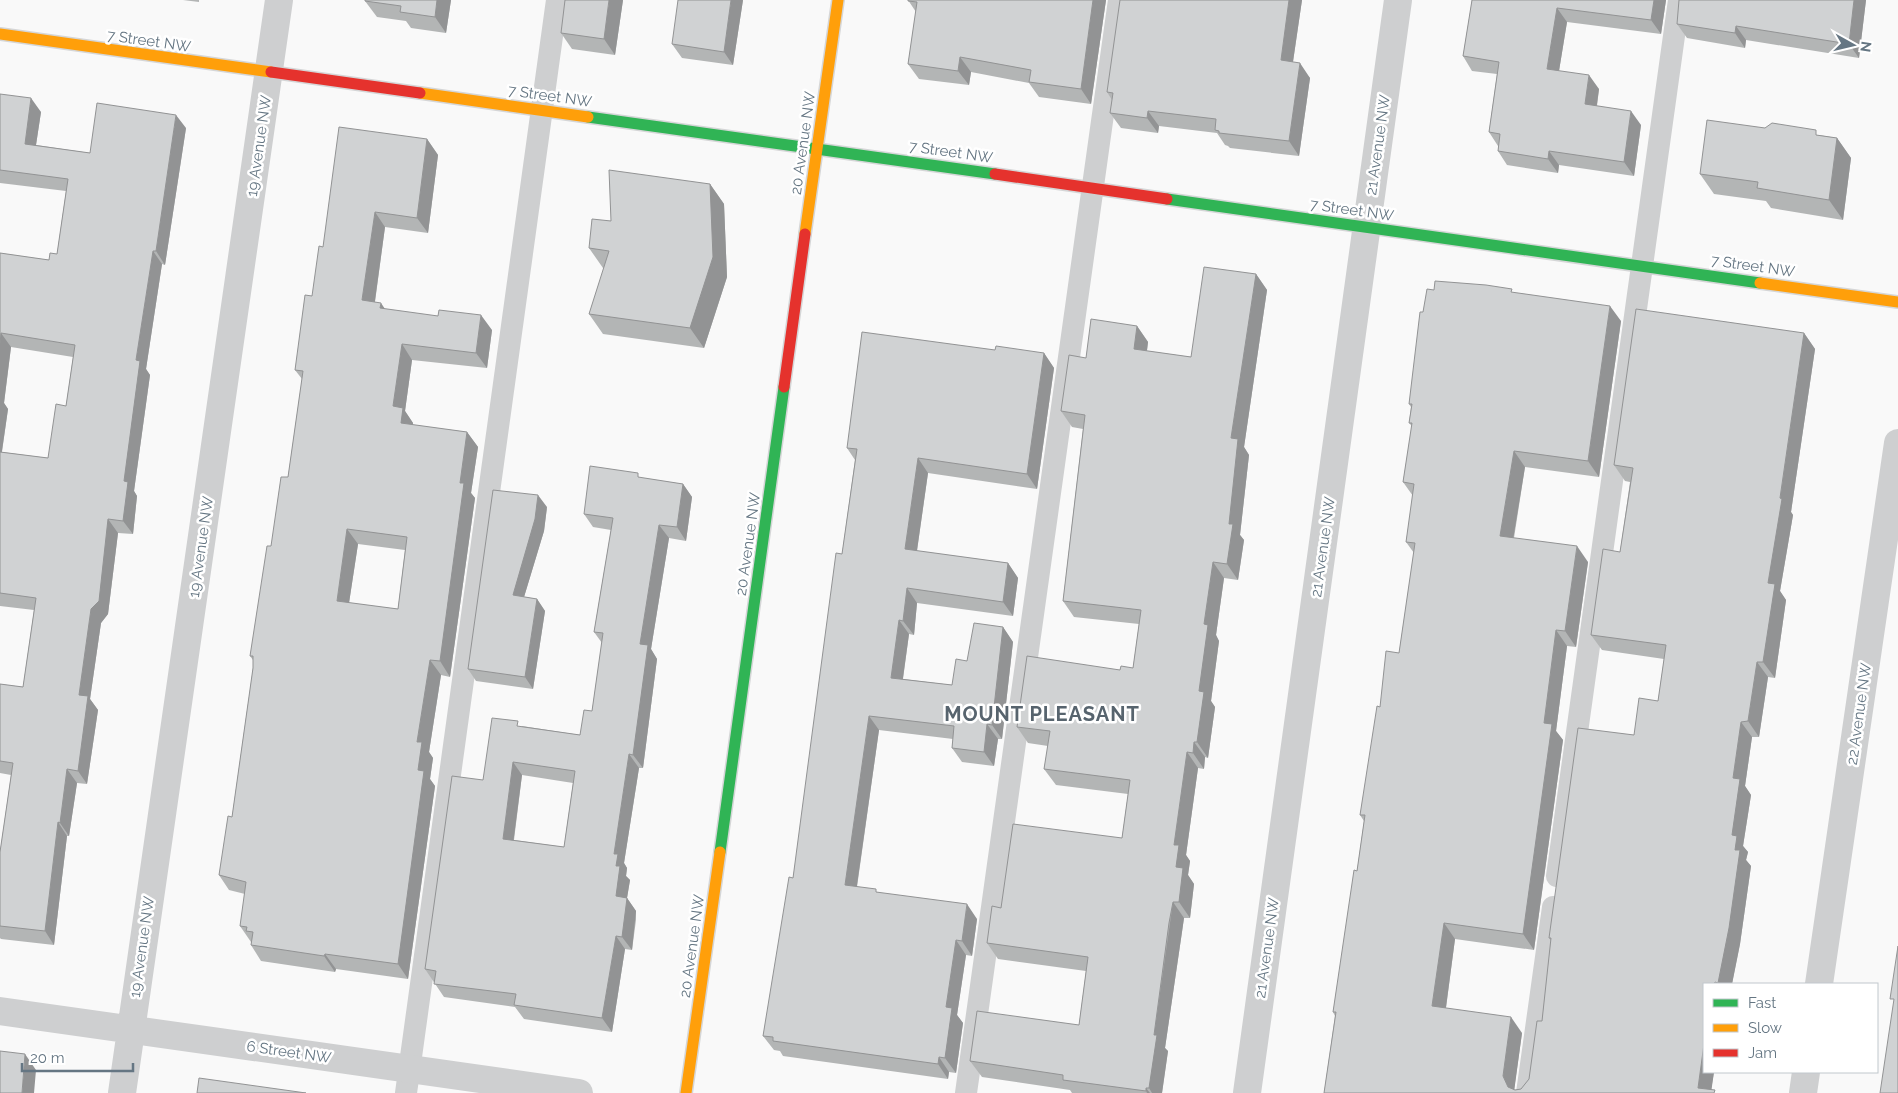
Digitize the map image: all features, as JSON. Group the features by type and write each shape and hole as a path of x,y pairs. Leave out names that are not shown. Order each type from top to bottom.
{"street":[{"name":"19 Avenue NW","path":"122,1093 279,0"},
{"name":"20 Avenue NW","path":"686,1093 838,0"},
{"name":"21 Avenue NW","path":"1247,1093 1398,0"},
{"name":"7 Street NW","path":"0,34 818,148 1366,228 1642,264 1898,302"},
{"name":"22 Avenue NW","path":"1819,983 1898,444"},
{"name":"6 Street NW","path":"0,1011 130,1031 408,1081 578,1093"},
{"path":"1803,1093 1806,1073"}],"lane":[{"path":"408,1081 557,0"},
{"path":"966,1093 1119,0"},
{"path":"1527,1093 1679,0"}],"building":[{"path":"365,0 437,0 435,17 400,12 401,6"},
{"path":"565,0 609,0 604,39 561,33"},
{"path":"678,0 731,0 724,52 672,44"},
{"path":"908,0 1093,0 1081,89 1029,82 1031,70 960,57 958,71 908,64 917,2"},
{"path":"1120,0 1289,0 1281,60 1300,63 1289,141 1219,133 1219,131 1215,130 1216,119 1148,111 1147,118 1110,113 1113,93 1107,92"},
{"path":"1472,0 1654,0 1651,20 1557,8 1547,69 1589,75 1585,104 1631,111 1624,162 1549,151 1548,159 1498,151 1500,134 1489,132 1499,62 1463,56"},
{"path":"1679,0 1854,0 1849,44 1736,26 1735,33 1677,24"},
{"path":"0,94 31,98 25,144 90,153 97,103 176,115 156,251 153,251 136,360 140,361 124,481 128,482 123,521 108,519 99,601 91,609 79,695 88,696 78,771 67,769 60,823 58,822 45,931 0,926 0,852 13,763 0,761 0,684 23,687 36,598 0,593 0,452 48,458 56,404 66,406 75,345 1,333 0,344 0,253 49,260 50,253 57,254 68,179 0,170"},
{"path":"1707,120 1765,128 1772,123 1816,130 1816,135 1837,138 1829,200 1757,188 1758,182 1700,174"},
{"path":"339,127 427,139 417,218 375,212 362,300 381,303 380,308 438,316 439,310 481,315 476,353 402,344 393,406 403,408 401,423 467,432 460,483 464,483 440,661 430,660 417,742 422,742 418,770 424,771 398,964 325,954 324,956 251,945 253,932 246,931 247,927 240,926 246,882 219,875 228,816 232,817 253,668 253,656 250,656 267,546 271,546 281,477 288,477 303,371 295,370 305,295 312,296 319,246 323,247","holes":["347,529 407,537 398,609 337,601"]},
{"path":"609,170 710,184 713,257 690,328 589,314 609,251 589,248 592,219 611,221"},
{"path":"1204,267 1256,274 1231,438 1238,439 1229,524 1233,524 1227,564 1213,562 1204,624 1208,625 1199,691 1204,692 1197,742 1194,742 1193,753 1187,752 1174,845 1179,845 1176,867 1183,868 1179,902 1173,902 1169,923 1154,1035 1157,1035 1149,1088 1146,1088 1146,1091 1063,1080 1063,1075 970,1061 977,1011 1079,1025 1088,957 987,943 992,906 1001,908 1013,824 1122,838 1130,780 1044,769 1050,731 1017,727 1027,656 1120,670 1121,666 1133,668 1141,610 1063,601 1085,415 1061,411 1069,355 1086,358 1091,319 1137,326 1134,349 1191,357"},
{"path":"1435,281 1486,285 1512,289 1511,292 1610,306 1588,461 1514,451 1500,536 1577,546 1565,631 1556,630 1544,723 1552,724 1523,934 1444,923 1432,1006 1511,1017 1503,1076 1508,1087 1515,1090 1521,1089 1529,1079 1537,1021 1542,1021 1551,938 1549,938 1578,728 1634,735 1639,698 1658,701 1666,645 1591,635 1603,549 1620,552 1633,468 1614,465 1636,309 1804,333 1780,498 1782,499 1768,583 1775,584 1763,662 1757,662 1748,721 1741,722 1733,778 1740,779 1732,835 1737,836 1735,850 1740,850 1729,928 1718,983 1703,983 1703,1051 1698,1088 1715,1090 1714,1093 1324,1093 1336,1012 1333,1012 1354,870 1357,871 1365,815 1360,815 1377,706 1380,707 1386,651 1399,653 1415,543 1406,542 1414,484 1403,482 1412,423 1409,423 1412,404 1409,404 1420,312 1423,312 1427,289 1434,290"},
{"path":"862,332 995,350 996,346 1044,353 1027,474 918,458 905,549 1008,563 1003,602 907,588 903,621 899,620 891,678 952,685 956,659 967,661 974,623 1003,627 992,725 987,724 984,752 952,748 954,726 869,716 845,885 876,889 876,892 967,904 962,941 956,940 946,1007 952,1008 945,1058 939,1057 938,1064 773,1041 773,1037 763,1036 789,877 793,878 836,553 842,554 857,449 847,448"},
{"path":"590,466 638,473 638,477 683,484 677,527 659,525 640,644 648,645 633,755 629,754 614,854 618,854 616,866 620,866 616,896 627,898 622,937 616,936 602,1018 514,1005 516,994 434,984 436,971 425,969 452,776 483,780 492,718 518,721 517,726 580,735 584,710 592,711 603,633 594,632 613,518 584,514","holes":["513,762 575,771 564,847 503,839"]},
{"path":"493,490 538,495 535,519 513,595 537,599 525,677 468,669"},
{"path":"1898,946 1898,1093 1880,1093 1894,999 1890,999"},
{"path":"0,1051 25,1054 22,1093 0,1093"},
{"path":"199,1078 306,1093 197,1093"}],"traffic: fast":[{"path":"588,117 995,174"},
{"path":"1167,199 1760,283"},
{"path":"720,852 784,387"}],"traffic: slow":[{"path":"805,234 838,0"},
{"path":"0,34 271,72"},
{"path":"420,93 588,117"},
{"path":"1760,283 1898,302"},
{"path":"686,1093 720,852"}],"traffic: jam":[{"path":"271,72 420,93"},
{"path":"995,174 1167,199"},
{"path":"784,387 805,234"}],"district":[{"name":"MOUNT PLEASANT","path":"1042,714"}]}
